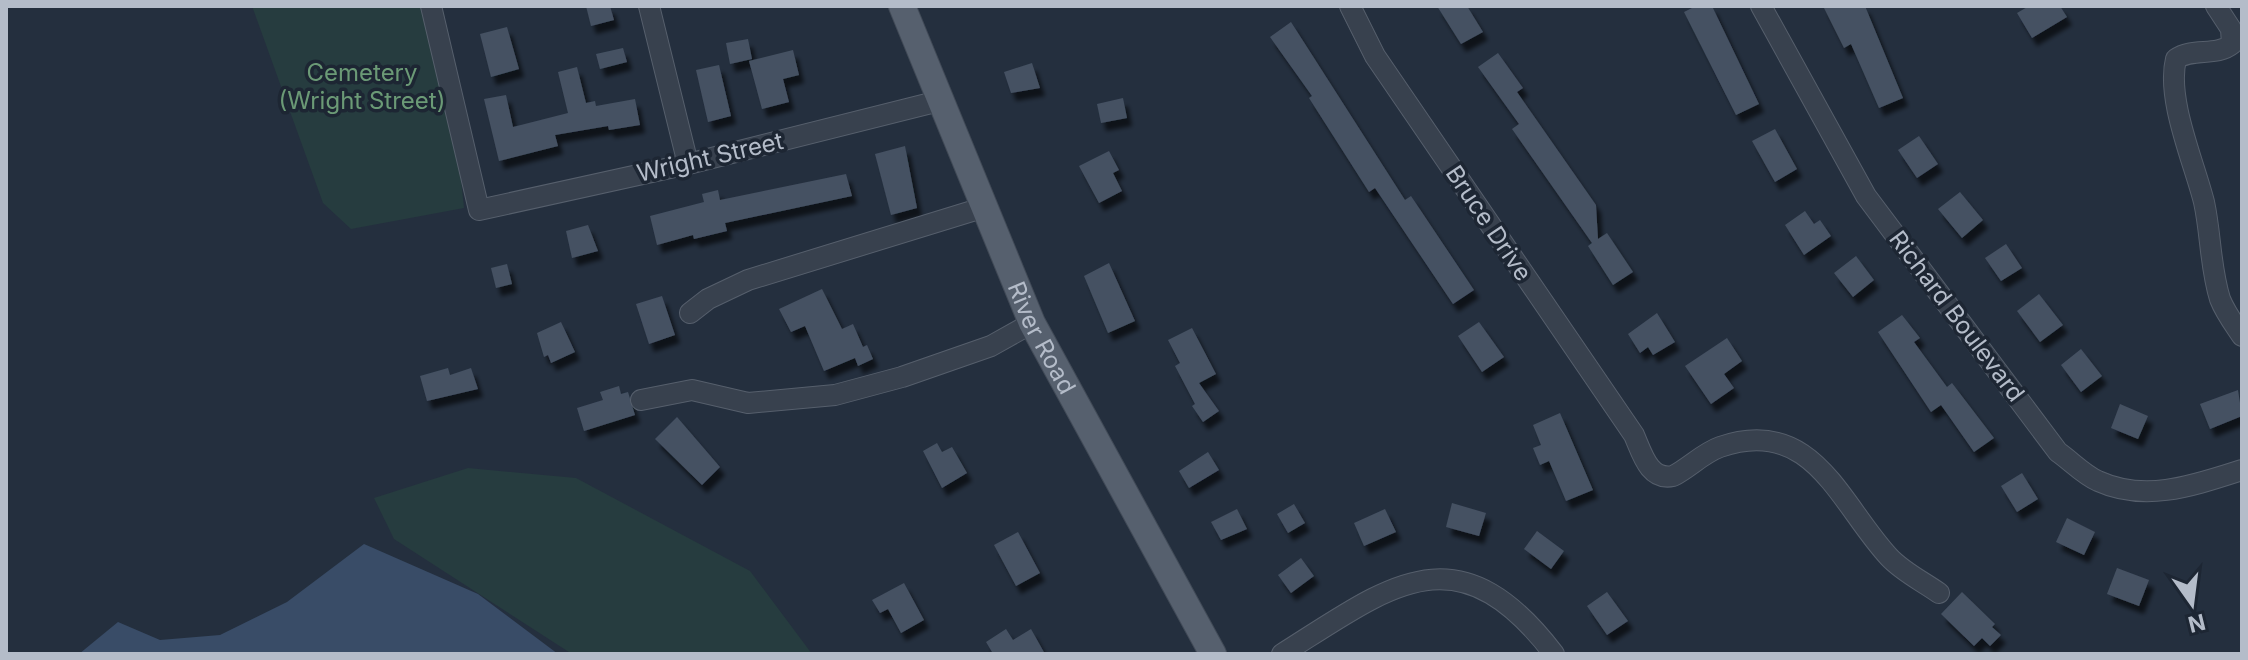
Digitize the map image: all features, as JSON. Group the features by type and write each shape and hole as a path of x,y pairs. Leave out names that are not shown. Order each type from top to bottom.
{"main road":[{"name":"River Road","path":"902,6 982,208 1032,323 1213,654"}],"street":[{"name":"Wright Street","path":"431,6 479,210 688,164 939,101"},
{"path":"649,6 688,164"},
{"name":"Bruce Drive","path":"1350,6 1375,56 1634,435 1653,472 1665,477 1681,472 1718,447 1733,444 1767,442 1802,451 1820,468 1892,560 1939,593"},
{"name":"Richard Boulevard","path":"1761,6 1866,196 2058,452 2097,481 2137,492 2184,489 2242,470"},
{"path":"2216,6 2231,29 2232,44 2225,50 2186,52 2176,59 2173,69 2180,114 2204,203 2213,274 2222,303 2242,336"},
{"path":"690,313 708,299 748,280 982,208"},
{"path":"641,400 692,390 748,403 835,395 902,377 991,346 1032,323"},
{"path":"1282,654 1378,593 1398,584 1452,580 1487,589 1512,606 1554,654"}],"green space":[{"name":"Cemetery (Wright Street)","path":"252,6 422,6 460,170 464,208 351,229 323,203"},
{"path":"468,468 576,478 750,571 812,654 572,654 394,539 374,498"}],"water":[{"path":"364,544 478,594 558,654 79,654 118,622 160,640 220,635 287,602"}],"building":[{"path":"586,6 610,6 614,20 591,26"},
{"path":"1437,6 1467,6 1483,32 1461,44"},
{"path":"1696,6 1712,6 1759,104 1736,115 1684,12"},
{"path":"1823,6 1865,6 1903,98 1879,108 1851,44 1844,48"},
{"path":"2029,6 2060,6 2067,17 2032,38 2017,13"},
{"path":"1291,22 1405,200 1411,196 1474,290 1453,304 1375,188 1369,192 1309,98 1312,96 1270,37"},
{"path":"507,27 519,69 491,77 480,34"},
{"path":"748,39 752,59 730,64 726,43"},
{"path":"623,48 627,62 600,69 596,54"},
{"path":"793,50 799,75 783,79 789,102 762,109 749,61"},
{"path":"1498,53 1523,88 1517,92 1596,205 1598,239 1607,233 1633,272 1613,285 1588,246 1592,243 1512,129 1519,124 1478,67"},
{"path":"1032,63 1040,88 1011,93 1004,72"},
{"path":"719,65 731,116 708,122 696,70"},
{"path":"577,67 586,103 595,101 596,106 635,99 640,125 609,130 608,126 555,135 558,146 499,161 484,99 506,95 513,127 568,113 558,72"},
{"path":"1123,98 1127,118 1101,123 1097,104"},
{"path":"1775,129 1797,169 1775,182 1752,141"},
{"path":"1919,136 1938,164 1917,178 1898,150"},
{"path":"905,146 917,208 891,215 875,154"},
{"path":"1109,151 1119,170 1113,173 1122,191 1099,203 1079,166"},
{"path":"846,174 852,196 725,223 727,231 694,239 693,235 657,245 650,216 704,202 702,194 718,190 720,200"},
{"path":"1960,192 1983,220 1962,238 1938,209"},
{"path":"1805,211 1814,224 1820,220 1831,236 1804,255 1785,225"},
{"path":"588,225 598,251 572,258 566,231"},
{"path":"2006,244 2022,268 2001,281 1985,258"},
{"path":"1856,256 1874,280 1853,297 1834,273"},
{"path":"1109,263 1135,321 1108,333 1084,276"},
{"path":"507,264 512,284 496,288 491,268"},
{"path":"822,289 842,329 853,324 863,347 867,345 873,359 858,366 855,358 824,371 805,326 791,332 779,309"},
{"path":"2039,294 2063,325 2040,342 2017,311"},
{"path":"662,296 675,335 649,344 636,304"},
{"path":"1657,313 1675,342 1653,355 1648,347 1640,353 1628,334"},
{"path":"1902,315 1920,338 1914,342 1947,387 1952,383 1994,438 1974,452 1941,405 1931,412 1878,332"},
{"path":"561,322 575,352 551,363 548,355 544,357 537,333"},
{"path":"1479,322 1504,357 1482,372 1458,336"},
{"path":"1192,328 1216,374 1199,383 1219,411 1203,422 1192,406 1195,404 1175,366 1180,363 1168,340"},
{"path":"1727,338 1742,361 1724,374 1734,388 1711,404 1685,366"},
{"path":"2081,349 2102,376 2081,392 2061,365"},
{"path":"448,368 450,375 471,368 478,389 427,401 420,376"},
{"path":"619,386 621,394 628,392 635,415 584,431 577,408 603,400 600,392"},
{"path":"2238,390 2242,416 2210,429 2200,404"},
{"path":"2120,404 2148,416 2138,439 2111,428"},
{"path":"1560,413 1593,490 1566,501 1549,461 1540,465 1533,448 1541,445 1533,425"},
{"path":"677,417 720,467 702,485 655,439"},
{"path":"937,443 942,452 952,447 967,473 942,488 923,451"},
{"path":"1208,452 1219,470 1189,488 1179,471"},
{"path":"2022,473 2038,499 2017,512 2001,486"},
{"path":"1452,503 1486,513 1479,536 1446,527"},
{"path":"1294,504 1305,523 1288,533 1277,514"},
{"path":"1237,509 1247,529 1221,540 1211,522"},
{"path":"1385,509 1396,532 1364,546 1354,523"},
{"path":"2067,518 2095,532 2084,555 2056,542"},
{"path":"1537,531 1564,551 1551,569 1524,549"},
{"path":"1018,532 1040,573 1016,586 994,545"},
{"path":"1301,558 1314,576 1291,593 1278,575"},
{"path":"2117,568 2149,580 2139,606 2107,594"},
{"path":"904,583 924,620 901,633 888,609 880,613 872,600"},
{"path":"1607,592 1628,621 1607,635 1587,606"},
{"path":"1962,592 1995,624 1992,627 2001,635 1990,646 1982,638 1974,646 1941,614"},
{"path":"1006,629 1013,640 1031,629 1045,654 989,654 992,652 986,642"}]}
